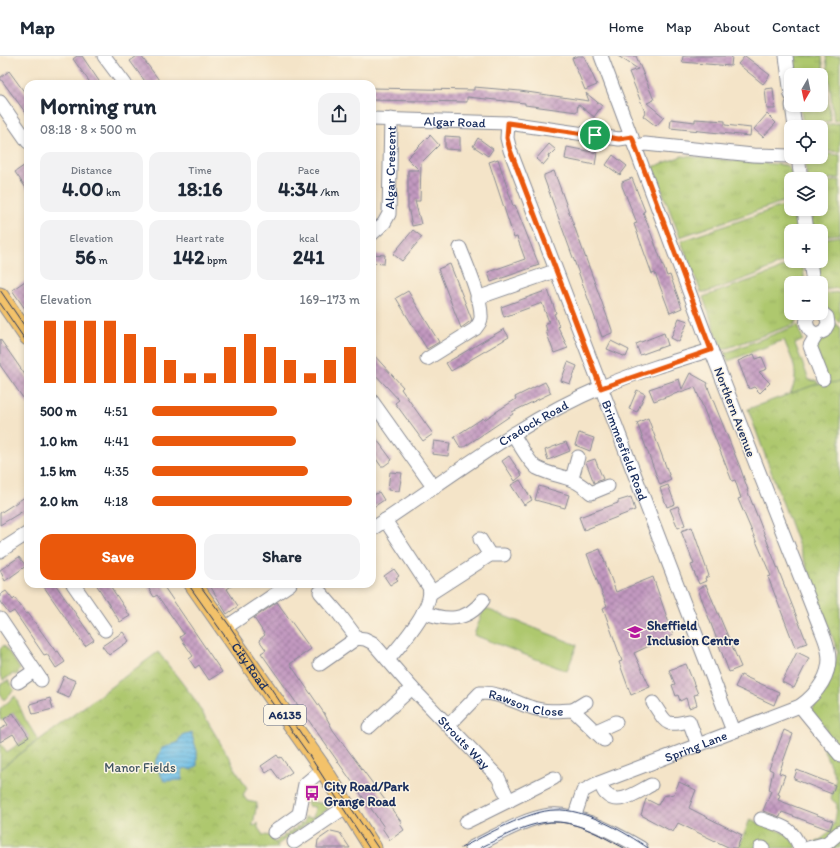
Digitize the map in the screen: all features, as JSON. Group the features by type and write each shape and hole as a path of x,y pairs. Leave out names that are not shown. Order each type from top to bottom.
{"main road":[{"path":"0,296 24,332"},
{"name":"City Road","path":"196,588 323,769 373,848"}],"street":[{"path":"104,56 122,80"},
{"name":"Northern Avenue","path":"601,56 711,350 826,645 829,660 824,678"},
{"path":"786,56 788,68"},
{"path":"0,102 24,136"},
{"name":"Algar Road","path":"376,119 508,123 645,144 753,155 784,156"},
{"name":"Algar Crescent","path":"376,230 384,223 388,214 391,119"},
{"name":"Brimmesfield Road","path":"508,123 507,138 510,150 733,731"},
{"path":"427,359 475,329 480,323 482,316 460,248"},
{"path":"477,298 556,271"},
{"path":"807,320 806,326 809,331 817,334"},
{"path":"823,379 810,346 817,334 824,331 828,324 827,320"},
{"name":"Cradock Road","path":"376,526 513,434 601,388 711,350"},
{"path":"376,407 434,488"},
{"path":"513,434 536,467 572,478 590,493 608,486"},
{"path":"572,478 578,457"},
{"path":"385,520 429,587 431,593 423,612 411,631 388,660"},
{"path":"0,551 24,535"},
{"path":"480,539 490,555"},
{"path":"431,593 490,555 504,555"},
{"path":"76,588 105,630"},
{"path":"225,628 284,588"},
{"path":"320,592 357,638 320,664"},
{"path":"423,612 439,618 460,617 475,610 482,600"},
{"path":"0,619 37,676 18,682"},
{"name":"Strouts Way","path":"357,638 373,643 412,688 498,777 509,801"},
{"name":"Spring Lane","path":"569,817 583,791 698,744 800,706 810,699 824,678"},
{"path":"369,727 412,688"},
{"name":"Rawson Close","path":"449,725 480,688 531,708 555,711 573,710 586,702"},
{"path":"653,703 666,722 673,725 689,720 698,744"},
{"path":"800,706 840,755"},
{"name":"Rawson Close","path":"573,710 600,735 616,722"},
{"path":"274,832 300,814 305,784 323,769"},
{"path":"466,822 533,790 554,778"},
{"path":"600,783 606,795 613,798 623,799 651,785"},
{"path":"294,842 347,806"},
{"path":"471,848 522,823 551,815 569,817 609,830 641,848"},
{"path":"761,819 787,828 796,836 800,848"},
{"path":"808,848 827,843 840,832"}],"green space":[{"path":"794,56 822,56 824,68 795,68"},
{"path":"826,56 840,56 840,120 834,121"},
{"path":"828,99 831,121 802,120 801,112 828,112"},
{"path":"840,123 840,152 828,151 828,124"},
{"path":"828,154 840,155 840,178 828,179 828,172 806,172 805,164 828,164"},
{"path":"682,156 785,165 792,172 784,172 784,201 680,237 653,167"},
{"path":"840,180 840,234 828,235 828,224 812,224 811,216 828,216 828,182"},
{"path":"784,205 784,216 797,216 798,224 784,224 784,262 755,275 708,292 701,292 681,241"},
{"path":"840,236 840,288 828,289 828,276 819,276 818,268 828,268 828,238"},
{"path":"784,266 784,268 803,268 804,276 784,276 784,320 798,320 795,324 722,350 703,297 773,272"},
{"path":"840,292 840,323 828,311 828,293"},
{"path":"832,321 840,328 840,382 827,383 815,346"},
{"path":"798,325 803,340 795,344 809,380 817,381 818,384 790,394 795,380 795,373 792,360 784,340 728,361 725,353"},
{"path":"840,382 840,848 808,848 830,831 835,820 837,804 831,799 836,779 824,751 827,730 811,710 827,690 838,652 748,409 817,384"},
{"path":"484,608 577,645 567,671 474,635"},
{"path":"4,645 20,669 17,675 13,674 3,680 0,674 0,649"},
{"name":"Manor Fields","path":"158,652 193,697 247,788 243,795 247,801 257,803 253,825 255,826 258,823 258,828 263,835 274,836 273,840 279,848 0,848 0,769"},
{"path":"8,680 14,690 4,700 0,693 0,685"},
{"path":"15,696 25,719 38,740 0,769 0,743 7,752 29,737 13,713 4,719 0,719 0,709"},
{"path":"307,801 325,804 328,809 277,845 275,843 280,838 283,839 284,835 288,836 288,832 291,833 292,829 296,830 296,826 300,827 300,823 304,824 305,817 313,818 315,807 308,806"},
{"path":"750,819 789,835 797,848 739,848"}],"water":[{"path":"191,732 197,751 197,766 191,770 186,768 182,769 182,780 164,781 155,764 162,748 177,743 182,735"}],"building":[{"path":"77,56 82,56 98,80 88,80 73,59"},
{"path":"137,56 141,56 159,80 144,80 130,61"},
{"path":"584,56 597,85 585,90 572,58"},
{"path":"618,56 636,56 654,100 647,103 664,117 656,126 643,116 645,112 629,72 638,69"},
{"path":"683,56 732,56 731,66 682,62"},
{"path":"745,56 770,75 763,84 738,64"},
{"path":"9,71 24,92 24,111 0,78"},
{"path":"474,87 520,91 589,101 586,93 602,106 594,117 578,104 577,112 525,105 525,103 467,97 467,102 376,100 376,88 474,90"},
{"path":"773,88 775,109 767,109 765,89"},
{"path":"767,114 776,123 763,137 754,129"},
{"path":"671,119 695,122 695,119 725,121 725,125 751,128 750,136 670,128"},
{"path":"430,135 439,145 421,163 420,201 415,201 421,224 412,226 408,207 408,170 419,170 407,158"},
{"path":"445,136 460,137 460,150 445,149"},
{"path":"478,138 493,149 488,156 473,146"},
{"path":"549,144 556,150 550,156 548,155 549,158 543,165 536,159"},
{"path":"567,147 597,153 595,165 565,159"},
{"path":"613,155 627,166 620,175 606,165"},
{"path":"498,159 513,206 515,205 539,265 491,282 488,272 525,259 517,237 514,238 489,162"},
{"path":"24,166 24,185 15,172"},
{"path":"554,171 612,330 612,333 602,337 544,178 544,175"},
{"path":"632,178 667,276 670,275 682,308 670,313 655,273 652,274 634,224 637,223 622,186 622,182"},
{"path":"413,230 422,237 402,261 393,254"},
{"path":"376,254 385,255 384,264 376,263"},
{"path":"450,264 472,320 461,328 438,269"},
{"path":"24,282 24,307 12,290"},
{"path":"548,290 556,313 554,314 559,326 558,327 568,348 554,353 546,331 545,323 549,322 542,303 504,317 501,307"},
{"path":"408,291 439,342 427,349 396,298"},
{"path":"679,318 688,321 679,342 671,338"},
{"path":"504,329 509,337 451,371 446,363"},
{"path":"664,333 668,345 640,355 636,344"},
{"path":"0,339 24,373 24,399 0,365"},
{"path":"611,341 629,350 626,357 607,349"},
{"path":"754,354 756,359 762,357 767,369 759,372 770,383 760,393 754,387 749,389 738,361"},
{"path":"376,357 403,387 401,389 433,434 423,441 395,403 399,400 376,375"},
{"path":"568,362 577,366 570,384 561,381"},
{"path":"690,373 708,383 707,385 807,643 795,647 768,577 771,576 738,499 741,498 735,480 732,481 695,387 654,401 649,389 679,379 682,389"},
{"path":"545,382 551,393 512,412 513,414 464,447 460,447 454,437 483,418 484,420 516,399 515,397"},
{"path":"637,390 645,394 637,412 629,409"},
{"path":"648,418 671,480 660,485 637,423"},
{"path":"579,433 594,438 590,451 575,445"},
{"path":"376,438 392,460 384,466 381,466 376,459"},
{"path":"434,441 450,443 448,456 432,454"},
{"path":"566,442 570,451 548,460 545,450"},
{"path":"509,456 522,475 515,481 502,461"},
{"path":"595,459 603,479 594,483 586,462"},
{"path":"390,472 402,473 399,491 388,490"},
{"path":"520,480 532,500 524,505 511,485"},
{"path":"668,485 675,504 667,507 660,488"},
{"path":"539,486 569,495 565,508 535,500"},
{"path":"379,492 384,500 376,505 376,494"},
{"path":"631,497 635,510 584,530 579,517"},
{"path":"24,498 24,510 0,525 0,513"},
{"path":"678,506 685,525 678,528 670,509"},
{"path":"692,527 709,576 705,578 706,581 699,584 691,565 694,564 681,531"},
{"path":"600,549 616,592 653,577 673,635 634,653 650,687 631,695 619,662 622,661 603,608 607,606 587,554"},
{"path":"19,557 24,563 24,567 5,581 0,570"},
{"path":"394,569 399,576 396,578 398,580 390,585 384,576"},
{"path":"706,585 741,667 729,672 698,589"},
{"path":"45,588 58,588 94,640 85,646"},
{"path":"99,588 112,588 130,616 120,622"},
{"path":"148,588 165,588 222,672 209,680 199,665 195,668 189,659 193,656 180,637 184,634 157,595 154,597"},
{"path":"211,588 228,588 227,589 238,606 227,614"},
{"path":"6,591 13,600 15,598 26,614 28,613 65,662 56,668 47,654 44,655 14,611 9,614 0,602 0,595"},
{"path":"277,602 311,649 290,664 324,713 333,730 402,823 400,824 404,830 390,840 382,828 384,827 261,653 266,650 259,640 265,635 254,618"},
{"path":"123,632 129,641 109,655 102,646"},
{"path":"797,652 809,658 794,688 782,682"},
{"path":"686,664 698,694 694,695 697,705 689,708 686,698 680,701 678,695 676,696 672,685 675,684 669,670"},
{"path":"741,675 779,692 774,705 735,687"},
{"path":"64,676 76,681 69,698 57,693"},
{"path":"50,698 53,709 33,714 30,704"},
{"path":"13,713 29,737 19,743 13,734 0,742 0,729 8,725 4,719"},
{"path":"784,730 793,734 779,773 785,775 778,794 780,795 778,800 833,821 830,830 782,812 780,817 763,811 771,791 769,790 773,771 769,769"},
{"path":"277,755 279,758 281,757 292,772 280,780 272,769 266,773 261,766"},
{"path":"797,770 835,785 832,794 794,779"},
{"path":"679,782 696,790 689,808 742,835 737,848 730,848 678,823 673,832 641,815 646,799 658,805 663,796 674,794"},
{"path":"331,831 340,833 350,848 317,848 318,840"}],"tram line":[{"path":"0,290 24,325"},
{"path":"0,303 24,338"},
{"path":"191,588 309,755 369,848"},
{"path":"202,588 229,625 308,744"},
{"path":"335,784 378,848"},
{"path":"461,848 520,819 533,814 555,810 566,810 579,813 604,822 648,848"},
{"path":"480,848 526,827 546,822 564,823 582,827 624,848"}],"place":[{"name":"Sheffield Inclusion Centre","path":"635,632"},
{"name":"City Road/Park Grange Road","path":"312,793"}],"route":[{"path":"508,123 595,135 619,139 632,137 711,350 634,375 601,388 510,150 507,131 508,123"}]}
